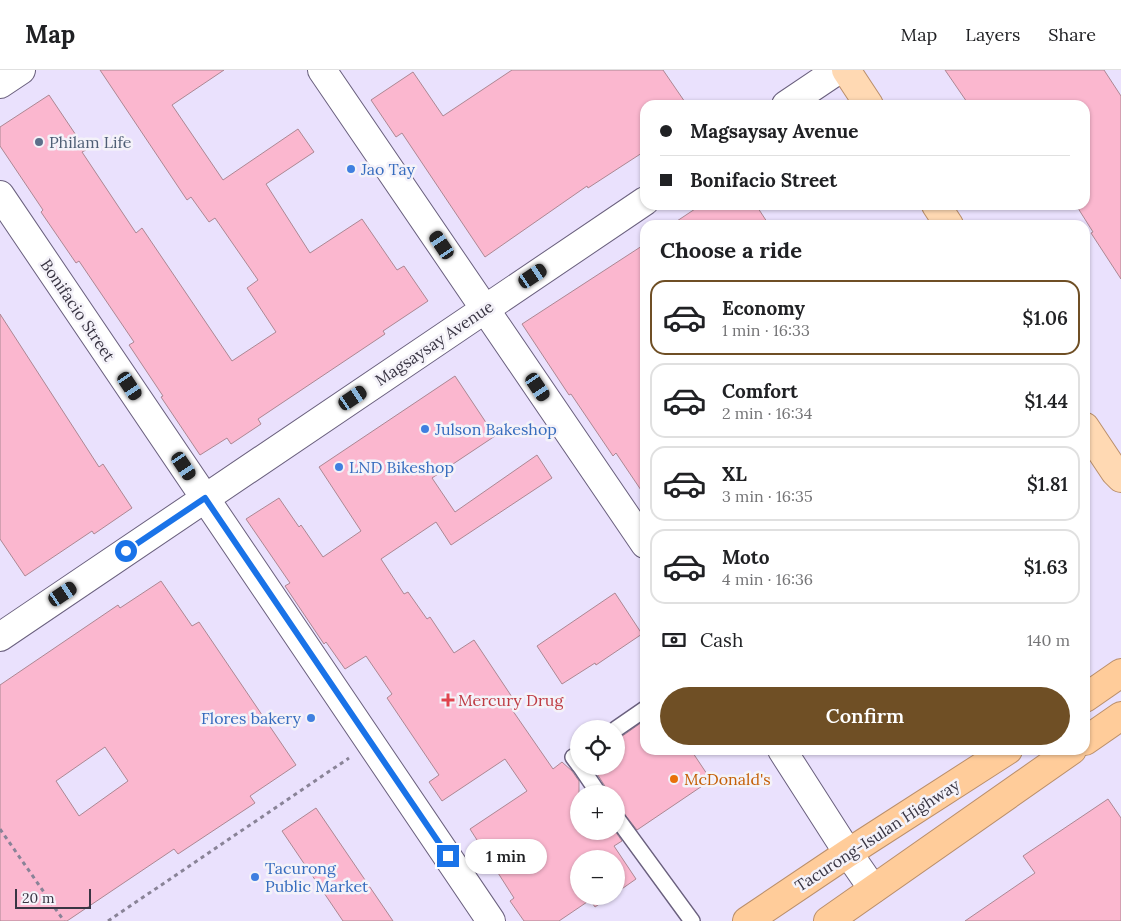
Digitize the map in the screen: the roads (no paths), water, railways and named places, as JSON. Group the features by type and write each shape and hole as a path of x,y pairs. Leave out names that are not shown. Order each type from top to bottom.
{"highway":[{"path":"1090,695 1121,673"},
{"path":"1090,738 1121,716"},
{"name":"Tacurong-Isulan Highway","path":"747,921 1000,755"},
{"path":"828,921 1065,755"}],"main road":[{"path":"846,70 866,100"},
{"path":"1090,435 1119,480"}],"street":[{"path":"0,84 21,70"},
{"path":"322,70 640,537"},
{"path":"793,100 838,70"},
{"name":"Bonifacio Street","path":"0,195 492,921"},
{"name":"Magsaysay Avenue","path":"0,637 640,204"},
{"path":"785,755 873,889"}],"lane":[{"path":"625,723 640,712"},
{"path":"625,829 692,921"}],"place":[{"name":"Philam Life","path":"39,142"},
{"name":"Jao Tay","path":"351,169"},
{"name":"Julson Bakeshop","path":"425,429"},
{"name":"LND Bikeshop","path":"339,467"},
{"name":"Mercury Drug","path":"448,700"},
{"name":"Flores bakery","path":"311,718"},
{"name":"McDonald's","path":"674,779"},
{"name":"Tacurong Public Market","path":"255,877"}]}
